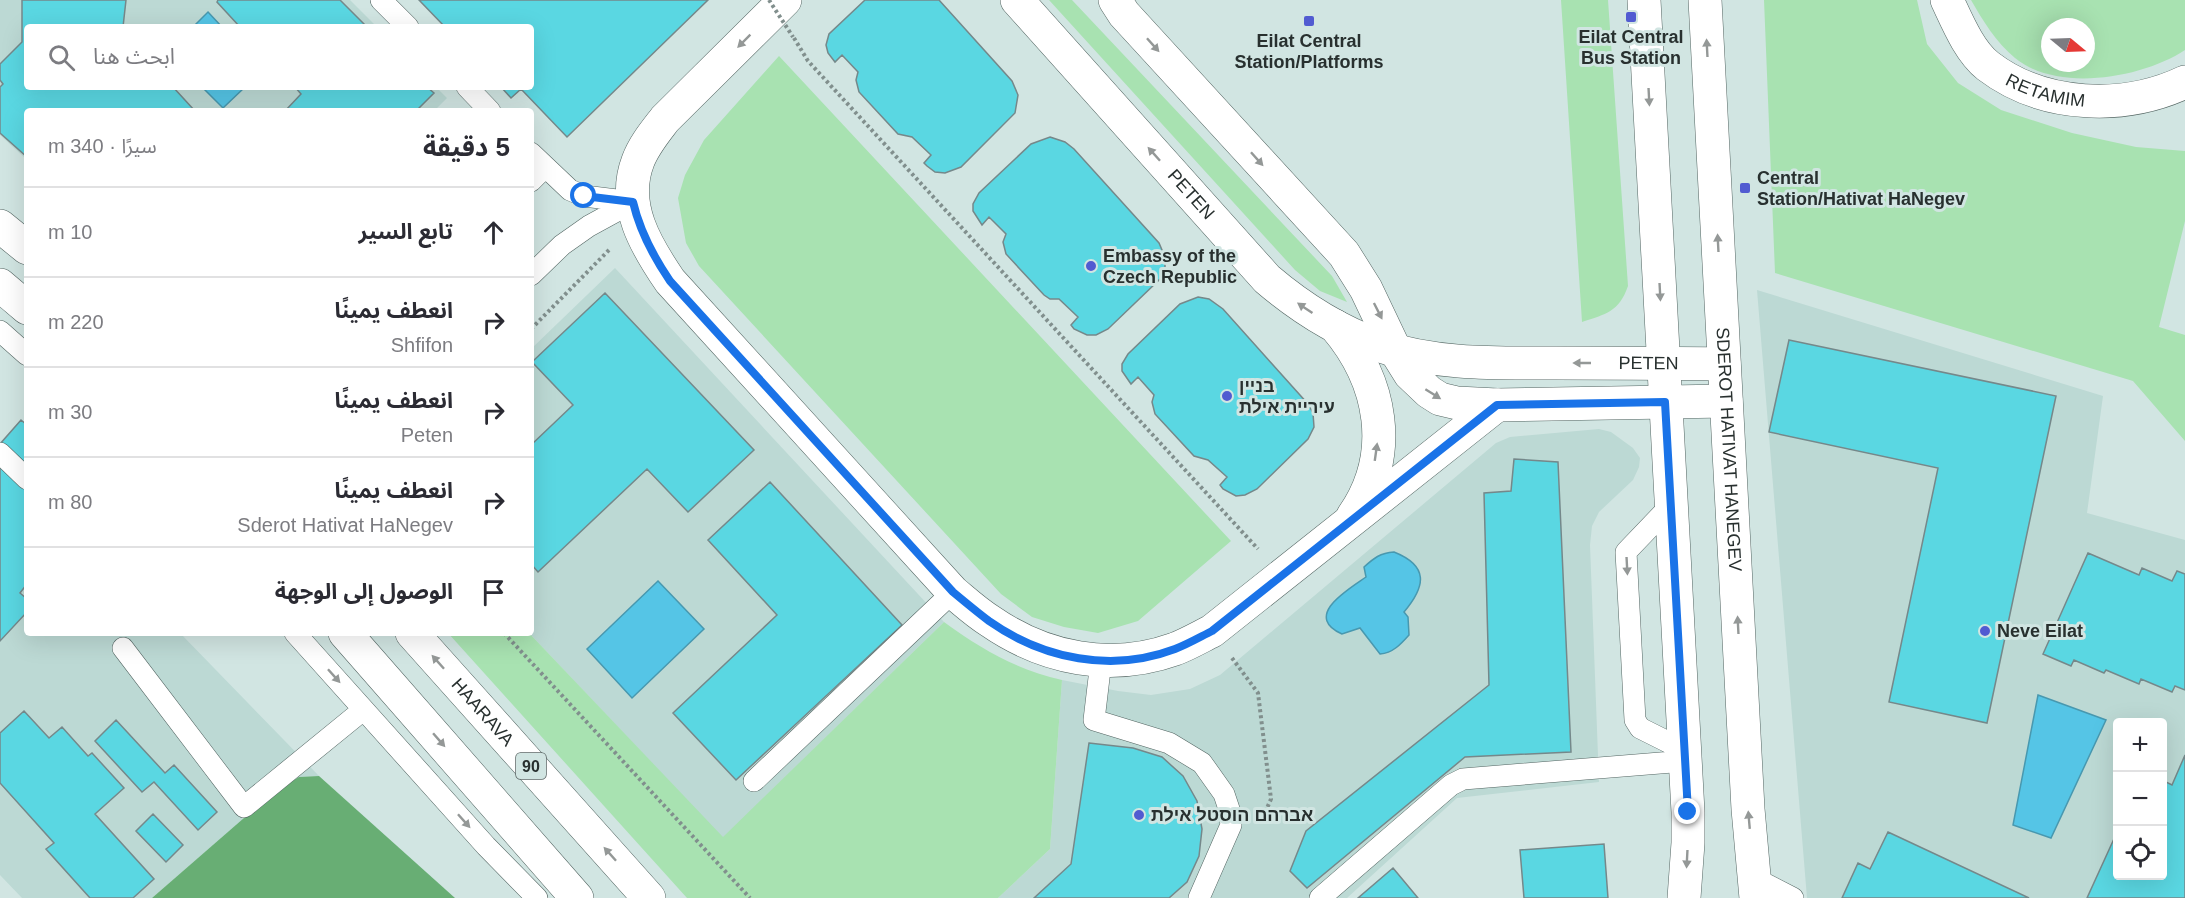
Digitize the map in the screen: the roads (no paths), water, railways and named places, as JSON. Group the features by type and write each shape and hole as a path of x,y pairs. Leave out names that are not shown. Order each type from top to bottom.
{"main road":[{"path":"785,0 665,119 648,140 638,161 633,182 635,212 646,242 670,281 953,592 990,621 1026,643 1064,656 1101,662 1139,659 1167,651 1212,631 1497,405"},
{"name":"PETEN","path":"1017,0 1267,279 1291,299 1335,326 1395,350 1450,360 1490,363 1724,364"},
{"path":"1115,0 1124,14 1344,254 1366,289 1395,350 1416,382 1440,399 1457,403 1497,405 1726,401"},
{"path":"1644,0 1688,843 1684,898"},
{"name":"SDEROT HATIVAT HANEGEV","path":"1705,0 1748,809 1755,888"},
{"name":"RETAMIM","path":"1947,0 1963,34 1987,65 2016,83 2047,96 2089,102 2144,96 2185,82"},
{"path":"0,285 24,306"},
{"path":"1335,326 1355,352 1367,375 1375,399 1379,425 1377,452 1371,478 1361,505 1347,525"},
{"path":"348,636 577,898"},
{"name":"HAARAVA","path":"415,636 650,898"}],"lane":[{"path":"381,0 405,24"},
{"path":"470,90 487,108"},
{"path":"536,167 570,190 635,212"},
{"path":"534,272 562,245 589,226 635,212"},
{"path":"0,331 24,352"},
{"path":"0,453 24,475"},
{"path":"1671,505 1626,552 1635,720 1640,728 1684,755"},
{"path":"754,781 953,592"},
{"path":"298,636 486,846 537,898"},
{"path":"123,648 244,807 363,710"},
{"path":"1101,662 1094,720 1169,743 1202,763 1224,794 1231,825 1199,898"},
{"path":"1320,898 1451,785 1463,779 1684,755"},
{"path":"1755,888 1793,898"}],"water":[{"path":"208,12 219,24 196,24"},
{"path":"205,90 242,90 223,108"},
{"path":"1394,552 1418,570 1420,585 1417,594 1404,612 1408,617 1409,635 1393,650 1380,654 1360,628 1342,634 1331,627 1326,619 1333,603 1366,577 1364,567 1378,556"},
{"path":"658,581 704,629 632,698 587,649"},
{"path":"2038,695 2106,720 2051,838 2013,825"}],"place":[{"name":"Eilat Central Bus Station","path":"1631,17"},
{"name":"Eilat Central Station/Platforms","path":"1309,21"},
{"name":"Central Station/Hativat HaNegev","path":"1745,188"},
{"name":"Embassy of the Czech Republic","path":"1091,266"},
{"name":"בניין עיריית אילת","path":"1227,396"},
{"name":"Neve Eilat","path":"1985,631"},
{"name":"אברהם הוסטל אילת","path":"1139,815"}]}
